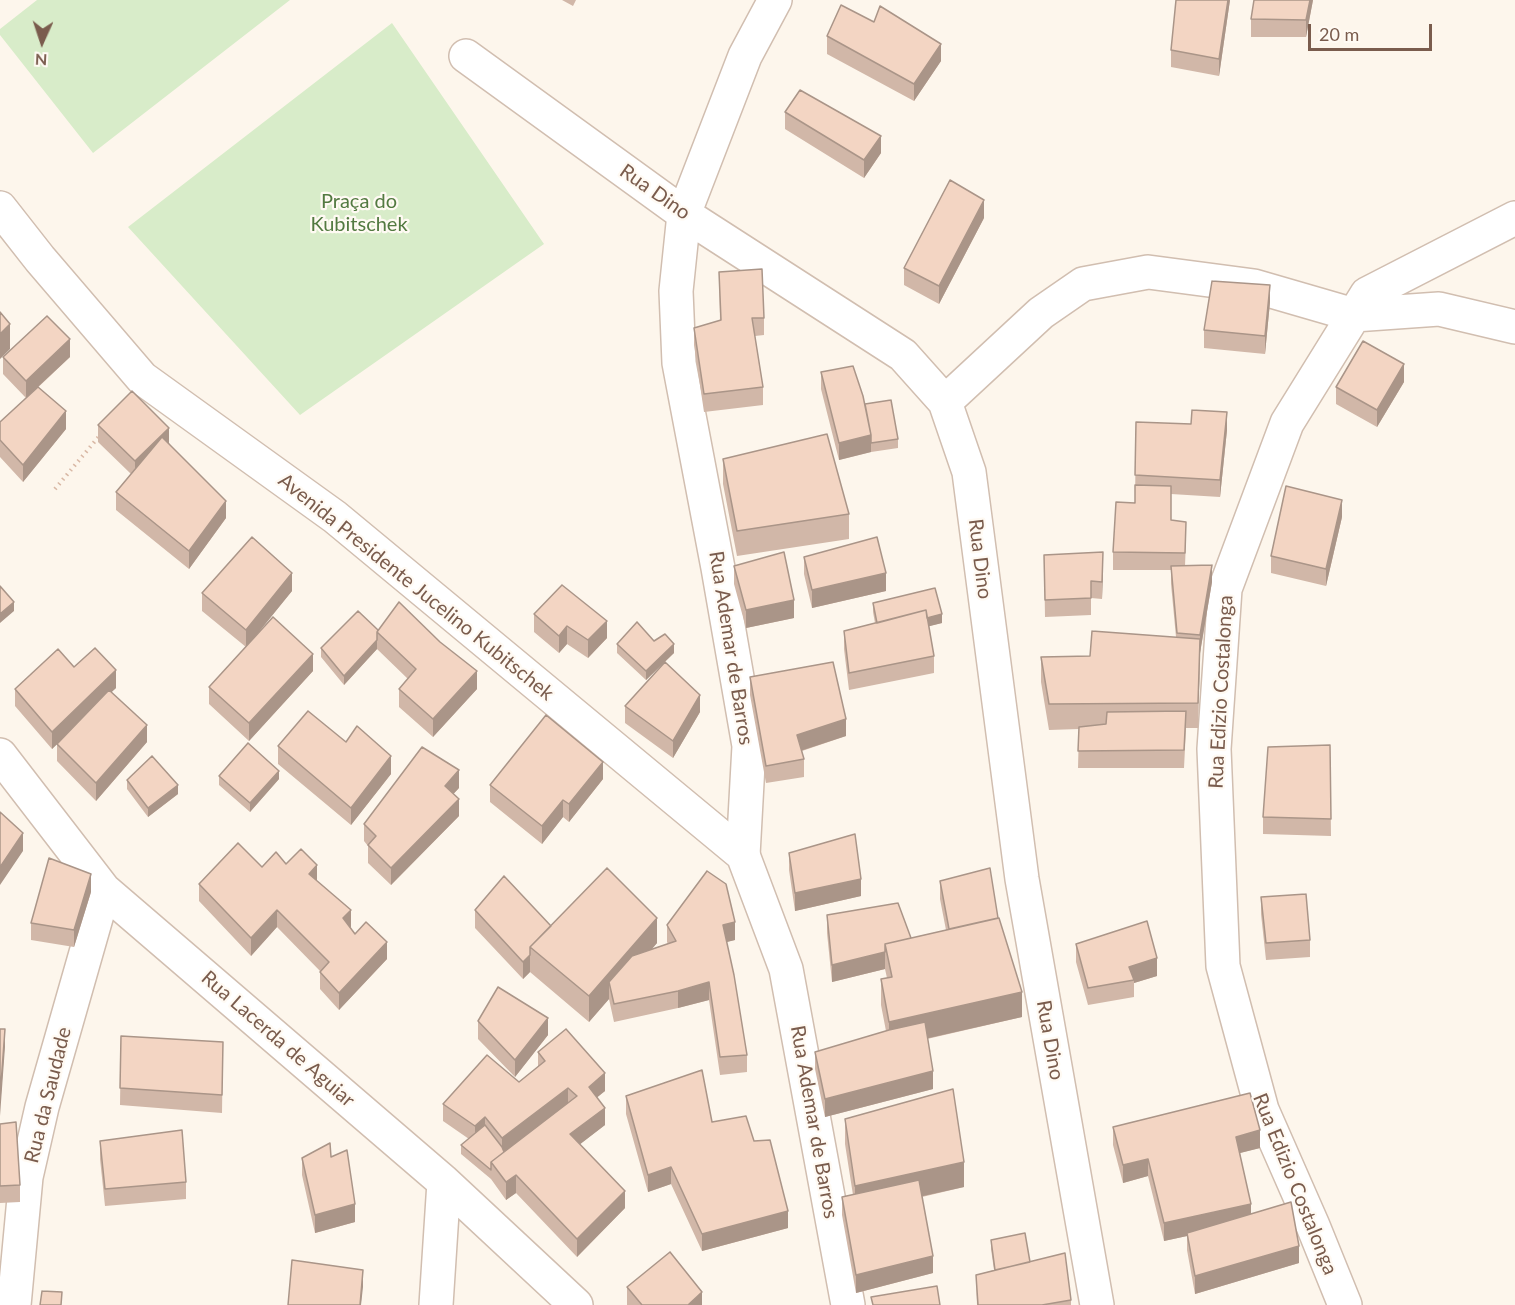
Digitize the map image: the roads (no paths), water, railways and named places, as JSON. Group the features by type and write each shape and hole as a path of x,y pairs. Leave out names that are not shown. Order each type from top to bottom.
{"street":[{"name":"Rua Ademar de Barros","path":"775,0 745,56 684,214 676,291 679,363 749,746 743,855 786,969 848,1305"},
{"name":"Rua Dino","path":"466,56 684,214 903,356 945,402 969,472 1022,879 1097,1305"},
{"name":"Avenida Presidente Jucelino Kubitschek","path":"0,208 40,259 142,378 335,517 743,855"},
{"name":"Rua Edizio Costalonga","path":"1345,1305 1262,1110 1223,966 1214,749 1225,589 1287,423 1367,294 1515,218"},
{"path":"945,402 1041,313 1083,284 1148,272 1254,286 1354,315 1439,309 1515,327"},
{"name":"Rua Lacerda de Aguiar","path":"0,754 104,890 444,1182 576,1305"},
{"name":"Rua da Saudade","path":"14,1305 27,1178 35,1137 104,890"},
{"path":"436,1305 444,1182"}],"park label":[{"name":"Praça do Kubitschek","path":"359,214"}]}
